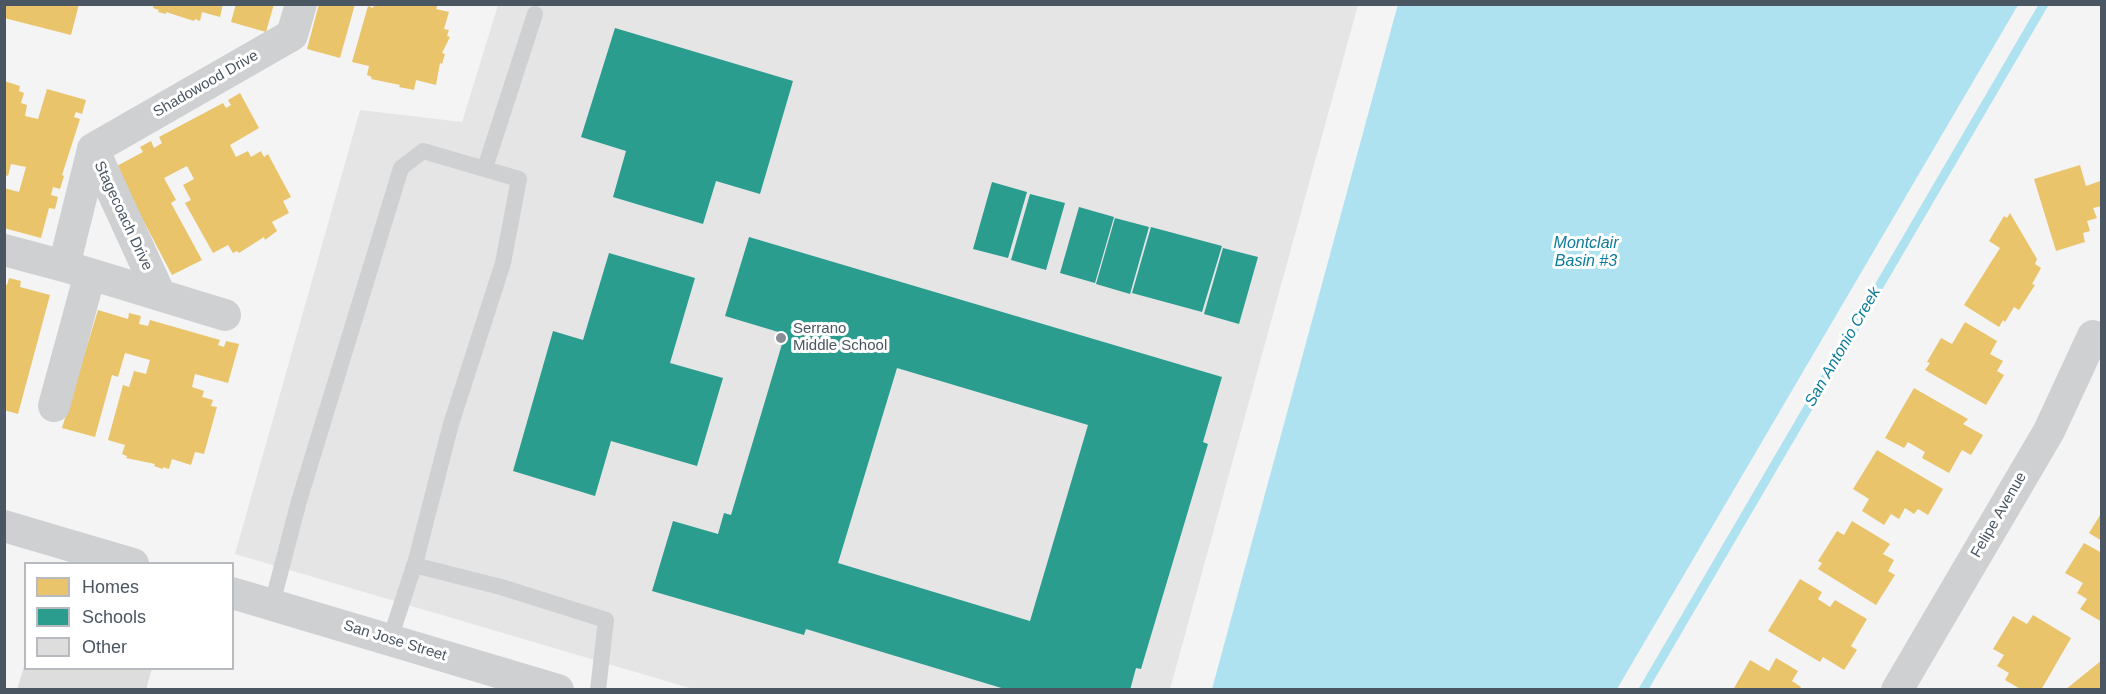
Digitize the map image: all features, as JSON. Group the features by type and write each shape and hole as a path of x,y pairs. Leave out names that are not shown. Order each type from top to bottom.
{"street":[{"name":"Shadowood Drive","path":"93,149 292,35 301,4"},
{"name":"Stagecoach Drive","path":"54,406 77,270 93,149"},
{"name":"Stagecoach Drive","path":"93,149 160,295"},
{"name":"Stagecoach Drive","path":"4,250 225,315"},
{"name":"Felipe Avenue","path":"1897,690 2049,431 2093,336"},
{"path":"4,526 126,562"},
{"name":"San Jose Street","path":"234,594 558,690"}],"lane":[{"path":"485,168 535,14"},
{"path":"272,604 299,501 401,168 423,151 485,168 519,179 502,262 451,424 414,565 390,639"},
{"path":"414,565 501,587 606,620 598,690"}],"shaded area":[{"name":"Serrano Middle School","path":"498,5 1358,5 1170,689 693,689 235,554 360,110 462,122"}],"water":[{"name":"Montclair Basin #3","path":"1398,4 2018,5 1617,689 1212,689"}],"building: Homes":[{"path":"4,4 79,4 71,35 4,18"},
{"path":"154,4 223,4 220,17 202,12 200,21 195,19 194,21 166,12 166,14 158,12 159,10 153,8"},
{"path":"236,4 274,4 266,32 231,22"},
{"path":"319,4 355,4 340,58 307,49"},
{"path":"374,4 438,4 436,9 449,12 444,29 449,30 447,36 450,37 442,53 445,54 442,64 440,63 436,85 416,80 414,90 399,87 400,85 371,79 372,77 367,75 369,66 352,62 368,6 373,8"},
{"path":"4,81 20,86 19,91 24,93 21,103 27,105 25,116 38,119 47,89 86,100 82,114 76,112 74,117 80,119 62,175 64,176 60,189 53,187 51,195 58,197 55,209 49,208 41,238 4,228 4,188 19,192 26,167 11,164 8,176 4,175"},
{"path":"240,93 259,128 230,145 236,157 248,151 251,157 261,151 264,157 268,154 291,197 283,201 289,213 272,222 277,231 265,240 264,237 239,253 237,251 233,253 228,245 213,253 185,203 191,200 183,185 194,179 187,166 164,178 176,200 171,203 202,260 172,275 115,167 143,152 140,147 151,141 154,148 162,143 159,137 223,103 226,108 231,105 228,100"},
{"path":"2080,165 2086,186 2100,181 2102,206 2093,208 2097,218 2087,221 2090,231 2083,233 2085,242 2056,251 2034,179"},
{"path":"2010,213 2037,259 2035,264 2041,268 2032,284 2035,285 2019,310 2014,307 1999,327 1964,305 2000,248 1989,241 2004,216 2007,218"},
{"path":"9,278 21,281 20,287 50,295 18,414 4,410 4,284 7,285"},
{"path":"98,310 128,319 129,313 141,316 139,324 148,326 150,320 220,340 218,345 224,347 226,341 239,344 228,383 195,374 192,387 204,391 202,397 213,400 211,406 217,407 204,454 195,452 191,465 172,459 169,469 163,467 163,469 154,466 155,464 126,458 127,456 122,454 125,445 108,440 123,385 129,387 134,371 146,374 150,360 125,353 118,377 112,375 95,437 62,428"},
{"path":"1965,322 1997,341 1990,354 2003,361 1997,371 2004,375 1986,405 1925,370 1941,338 1952,344"},
{"path":"1914,388 1968,419 1963,424 1983,435 1971,455 1962,450 1949,473 1922,458 1925,452 1908,442 1904,448 1885,438"},
{"path":"1877,450 1943,489 1928,515 1918,509 1914,514 1905,508 1899,519 1891,514 1884,525 1862,511 1869,499 1853,489"},
{"path":"2102,512 2102,541 2089,533"},
{"path":"1852,521 1890,544 1883,554 1894,560 1888,571 1895,575 1876,605 1818,569 1822,563 1818,561 1837,531 1844,535"},
{"path":"2084,543 2102,553 2102,622 2080,609 2087,599 2077,593 2083,583 2065,573"},
{"path":"1800,579 1822,592 1818,599 1830,607 1835,600 1867,619 1851,646 1857,650 1844,670 1823,657 1820,662 1768,631"},
{"path":"2033,615 2071,638 2041,690 2022,690 2005,680 2009,673 1997,666 2004,655 1993,649 2013,616 2027,624"},
{"path":"1776,658 1798,671 1792,681 1801,687 1799,690 1733,690 1750,660 1769,671"},
{"path":"2102,660 2102,690 2065,690"}],"building: Schools":[{"path":"615,28 793,81 760,194 716,181 703,224 613,197 626,151 581,137"},
{"path":"992,182 1027,192 1008,258 973,249"},
{"path":"1030,194 1065,203 1046,270 1011,260"},
{"path":"1079,207 1114,217 1095,283 1060,273"},
{"path":"1115,218 1149,227 1130,294 1096,284"},
{"path":"1151,227 1222,246 1202,312 1132,293"},
{"path":"749,237 1222,377 1203,442 1208,444 1141,669 1136,668 1130,690 1008,690 806,629 804,635 652,591 673,521 718,534 724,513 731,515 785,334 725,316","holes":["897,368 1088,425 1030,621 838,563"]},
{"path":"1223,248 1258,257 1239,324 1204,314"},
{"path":"609,253 695,278 670,363 723,378 697,466 611,441 595,496 513,471 553,331 583,340"}],"building: Other":[{"path":"24,666 24,670 151,670 146,690 17,690"}],"waterway":[{"name":"San Antonio Creek","path":"1643,690 2044,4"}],"place":[{"name":"Serrano Middle School","path":"781,338"}]}
